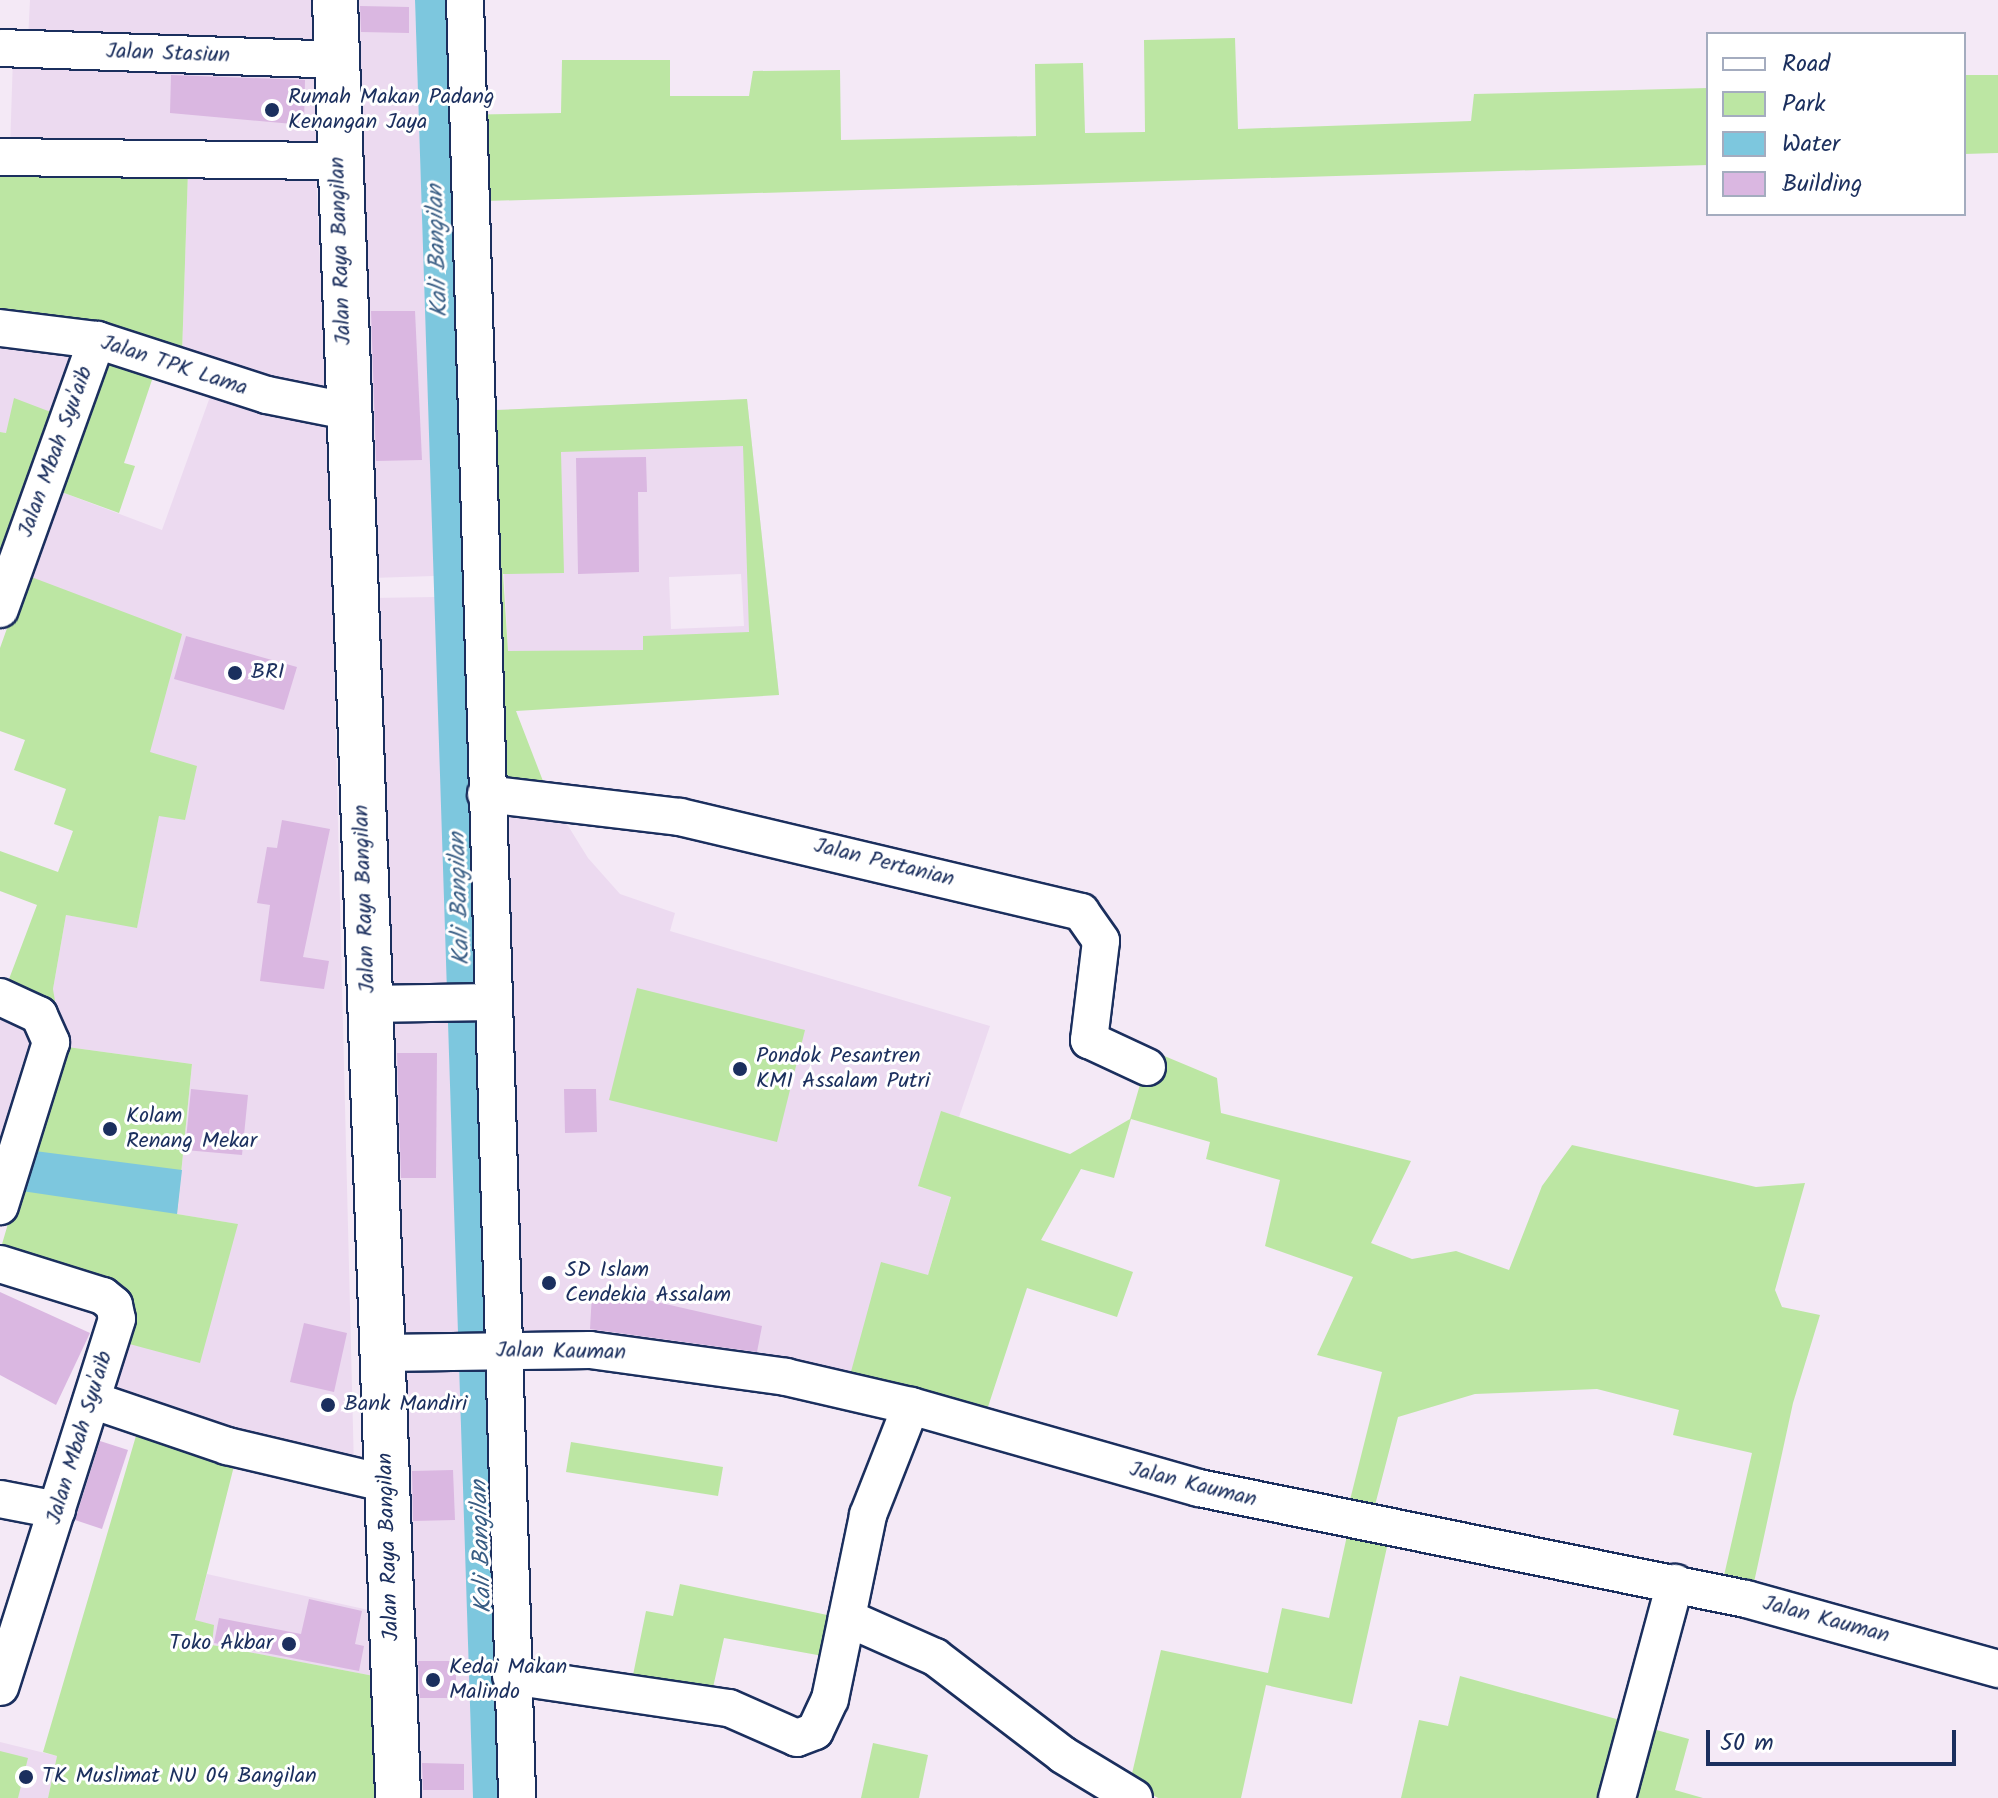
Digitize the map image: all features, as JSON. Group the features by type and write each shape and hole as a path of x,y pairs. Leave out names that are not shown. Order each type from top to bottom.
{"main road":[{"name":"Jalan Raya Bangilan","path":"335,0 338,161 398,1798"}],"street":[{"path":"465,0 486,794 486,1002 494,1350 517,1798"},
{"name":"Jalan Stasiun","path":"0,48 336,60"},
{"path":"0,157 338,161"},
{"name":"Jalan TPK Lama","path":"0,328 97,340 267,395 347,411"},
{"name":"Jalan Mbah Syu'aib","path":"0,609 97,340"},
{"name":"Jalan Pertanian","path":"486,794 680,817 1081,912 1101,941 1089,1040 1147,1067"},
{"path":"0,997 39,1015 51,1042 0,1206"},
{"path":"369,1004 486,1002"},
{"name":"Jalan Mbah Syu'aib","path":"0,1264 114,1305 115,1327 0,1687"},
{"name":"Jalan Kauman","path":"383,1353 494,1350 680,1359 911,1406 1225,1494 1675,1583 1998,1669"},
{"path":"92,1400 227,1446 388,1484"},
{"path":"511,1676 729,1708 783,1734 808,1736 830,1699 868,1515 911,1406"},
{"path":"0,1499 57,1510"},
{"path":"1617,1798 1675,1583"},
{"path":"847,1618 935,1657 1063,1755 1134,1798"}],"shaded area":[{"path":"30,0 315,0 315,48 28,40"},
{"path":"351,0 415,0 434,576 371,578"},
{"path":"13,57 318,65 316,158 10,150"},
{"path":"188,171 316,173 326,395 182,355"},
{"path":"0,339 79,350 56,414 6,433 0,432"},
{"path":"211,394 328,421 354,1468 105,1394 122,1342 237,1224 177,1214 192,1064 60,1046 53,989 66,915 137,927 159,815 149,752 26,575 56,490 162,530"},
{"path":"747,399 779,695 508,651 496,410","holes":["741,574 744,626 671,629 669,577"]},
{"path":"435,597 448,987 384,988 371,598"},
{"name":"Pondok Pesantren KMI Assalam Putri","path":"500,808 557,808 588,858 620,894 675,913 670,931 990,1026 959,1117 942,1112 919,1187 951,1196 928,1275 849,1379 510,1335"},
{"path":"0,1006 36,1024 0,1177"},
{"path":"384,1015 448,1015 459,1339 393,1340"},
{"path":"460,1362 473,1798 408,1798 395,1363"},
{"path":"207,1574 373,1611 374,1676 211,1645 195,1620"},
{"name":"TK Muslimat NU 04 Bangilan","path":"0,1742 57,1756 48,1798 0,1798"}],"green space":[{"path":"1235,38 1238,129 1471,121 1474,94 1706,88 1706,165 453,202 450,115 561,113 562,60 670,60 670,96 749,96 753,71 840,70 841,140 1036,136 1035,64 1083,63 1085,133 1145,132 1144,40"},
{"path":"1966,75 1998,75 1998,153 1966,154"},
{"path":"0,168 188,171 182,354 0,317"},
{"path":"103,356 154,374 124,463 135,466 119,513 56,490"},
{"path":"14,398 56,414 0,569 0,432 6,433"},
{"path":"747,399 779,695 516,711 543,781 504,782 496,410","holes":["743,446 749,632 643,636 643,650 508,651 503,574 564,573 561,452"]},
{"path":"26,575 182,634 150,752 197,766 185,820 159,816 137,928 66,915 53,989 59,1025 6,987 37,905 0,891 0,851 58,872 73,831 54,824 66,789 14,770 25,740 0,731 0,648"},
{"path":"637,988 805,1030 777,1142 609,1100"},
{"path":"60,1046 192,1064 177,1214 238,1224 200,1363 122,1342 130,1316 0,1251"},
{"path":"1150,1050 1217,1078 1221,1113 1411,1161 1371,1243 1412,1259 1456,1251 1509,1270 1542,1186 1572,1145 1756,1187 1805,1183 1775,1290 1782,1307 1820,1315 1793,1403 1753,1587 1723,1580 1752,1453 1673,1435 1679,1410 1597,1389 1475,1394 1398,1417 1374,1509 1349,1504 1382,1372 1317,1355 1353,1277 1265,1246 1280,1180 1206,1159 1210,1142 1131,1119 1114,1178 1081,1169 1041,1240 1133,1272 1117,1317 1027,1288 985,1416 849,1379 881,1262 928,1275 951,1197 918,1186 941,1111 1070,1154 1130,1119"},
{"path":"138,1429 235,1462 195,1620 214,1625 212,1645 374,1676 376,1798 48,1798 57,1756 43,1752"},
{"path":"571,1442 723,1467 718,1496 566,1472"},
{"path":"1348,1531 1389,1538 1352,1704 1266,1685 1241,1798 1158,1798 1130,1782 1161,1650 1268,1673 1282,1608 1329,1618"},
{"path":"680,1584 832,1616 823,1656 724,1638 712,1692 632,1680 646,1611 673,1616"},
{"path":"1460,1676 1689,1739 1675,1790 1703,1798 1401,1798 1419,1720 1448,1726"},
{"path":"873,1743 928,1755 919,1798 861,1798"},
{"path":"0,1751 28,1758 18,1798 0,1798"}],"water":[{"name":"Kali Bangilan","path":"415,0 449,0 479,1130 505,1798 473,1798"},
{"path":"27,1150 182,1170 177,1214 15,1190"}],"building":[{"path":"360,6 409,7 409,33 361,32"},
{"path":"171,75 305,80 304,125 170,113"},
{"path":"371,311 415,311 422,460 376,461"},
{"path":"646,457 647,492 638,492 639,572 578,574 576,458"},
{"name":"BRI","path":"186,636 297,667 284,710 174,679"},
{"path":"282,820 330,829 303,957 329,961 324,989 260,981 270,905 257,903 267,847 277,848"},
{"path":"397,1053 437,1053 436,1178 401,1178"},
{"path":"191,1089 248,1095 242,1155 185,1150"},
{"path":"564,1089 596,1089 597,1132 565,1133"},
{"path":"0,1292 90,1333 56,1405 0,1375"},
{"path":"592,1294 626,1295 762,1326 757,1352 590,1329"},
{"path":"304,1323 347,1333 334,1392 290,1382"},
{"path":"100,1441 128,1450 102,1529 75,1520"},
{"path":"453,1470 455,1520 413,1521 412,1471"},
{"name":"Toko Akbar","path":"309,1599 362,1611 355,1644 364,1646 359,1671 214,1643 219,1618 301,1634"},
{"name":"Kedai Makan Malindo","path":"418,1661 456,1661 456,1698 420,1698"},
{"path":"422,1763 464,1764 464,1790 423,1790"}],"place":[{"name":"Rumah Makan Padang Kenangan Jaya","path":"272,110"},
{"name":"BRI","path":"235,673"},
{"name":"Pondok Pesantren KMI Assalam Putri","path":"740,1069"},
{"name":"Kolam Renang Mekar","path":"110,1129"},
{"name":"SD Islam Cendekia Assalam","path":"549,1283"},
{"name":"Bank Mandiri","path":"328,1405"},
{"name":"Toko Akbar","path":"289,1644"},
{"name":"Kedai Makan Malindo","path":"433,1680"},
{"name":"TK Muslimat NU 04 Bangilan","path":"26,1777"}]}
